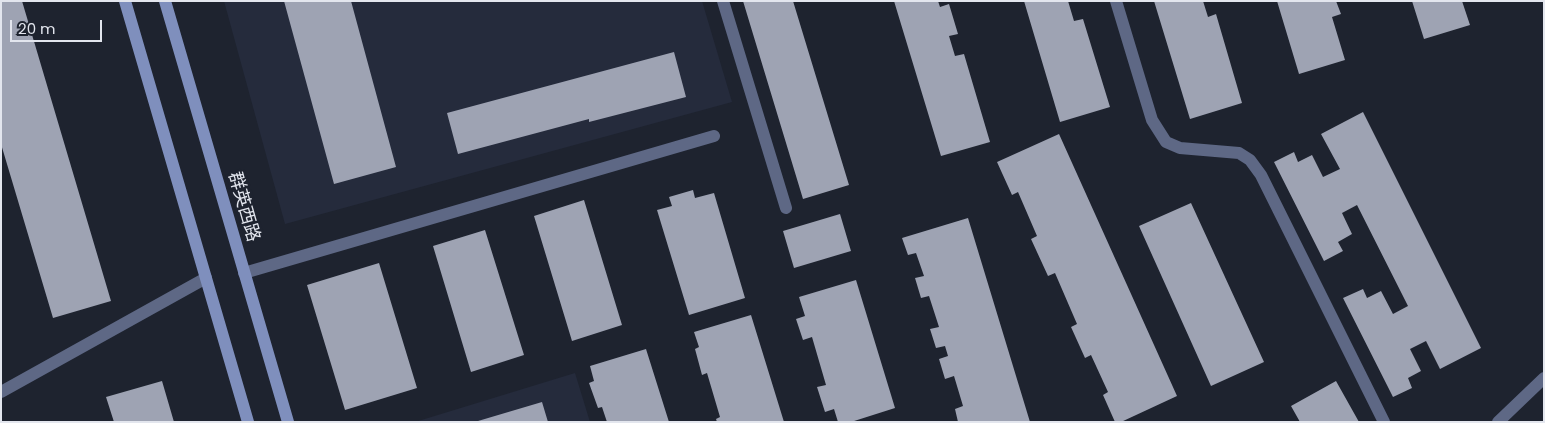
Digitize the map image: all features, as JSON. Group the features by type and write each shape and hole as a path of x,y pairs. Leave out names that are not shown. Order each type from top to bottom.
{"main road":[{"path":"125,1 248,422"},
{"name":"群英西路","path":"165,1 288,422"}],"street":[{"path":"723,1 786,208"},
{"path":"1116,1 1152,120 1166,142 1180,148 1239,153 1250,160 1261,175 1384,422"},
{"path":"244,273 714,136"},
{"path":"1,392 206,278"},
{"path":"1498,422 1544,378"}],"shaded area":[{"path":"224,1 702,1 732,102 285,224"},
{"path":"575,373 590,422 415,422"}],"building":[{"path":"1,1 22,1 111,301 53,318 1,144"},
{"path":"284,1 351,1 396,167 334,184"},
{"path":"743,1 793,1 849,185 803,199"},
{"path":"894,1 938,1 940,7 949,4 958,34 949,36 955,56 964,54 990,142 941,156"},
{"path":"1024,1 1068,1 1074,21 1083,19 1110,107 1060,122"},
{"path":"1154,1 1203,1 1208,17 1216,14 1242,103 1190,119"},
{"path":"1277,1 1336,1 1341,14 1332,17 1345,60 1299,74"},
{"path":"1412,1 1462,1 1470,25 1424,39"},
{"path":"674,52 686,97 589,122 589,119 458,154 447,113"},
{"path":"1363,112 1481,348 1440,369 1426,341 1410,349 1421,371 1408,378 1412,388 1393,397 1343,298 1363,289 1367,298 1381,291 1393,314 1408,306 1357,205 1342,213 1352,234 1338,242 1343,251 1324,261 1274,162 1294,152 1298,162 1312,155 1323,177 1340,169 1321,134"},
{"path":"1059,134 1177,396 1121,422 1115,422 1103,395 1108,392 1091,355 1085,358 1071,327 1077,324 1055,273 1048,276 1031,239 1037,236 1018,192 1012,195 997,162"},
{"path":"693,190 695,198 714,193 745,298 689,315 657,210 672,206 669,197"},
{"path":"584,200 622,325 572,341 534,216"},
{"path":"1191,203 1264,362 1211,386 1139,226"},
{"path":"840,214 851,251 794,268 783,231"},
{"path":"968,218 1030,422 958,422 955,409 963,406 954,376 945,379 939,359 948,356 945,346 936,348 930,329 939,327 929,296 921,298 915,278 924,276 916,253 908,255 902,238"},
{"path":"485,230 524,355 471,372 433,246"},
{"path":"379,263 417,388 345,410 307,285"},
{"path":"856,280 895,408 851,422 838,422 834,409 825,412 817,387 826,385 812,337 803,340 796,319 805,316 799,297"},
{"path":"751,315 784,422 717,422 716,419 720,417 707,373 702,375 695,349 699,347 694,332"},
{"path":"646,349 669,422 607,422 602,407 598,408 589,383 594,381 590,366"},
{"path":"162,381 174,422 114,422 106,397"},
{"path":"1336,381 1359,422 1300,422 1291,406"},
{"path":"542,402 548,422 478,421"}]}
